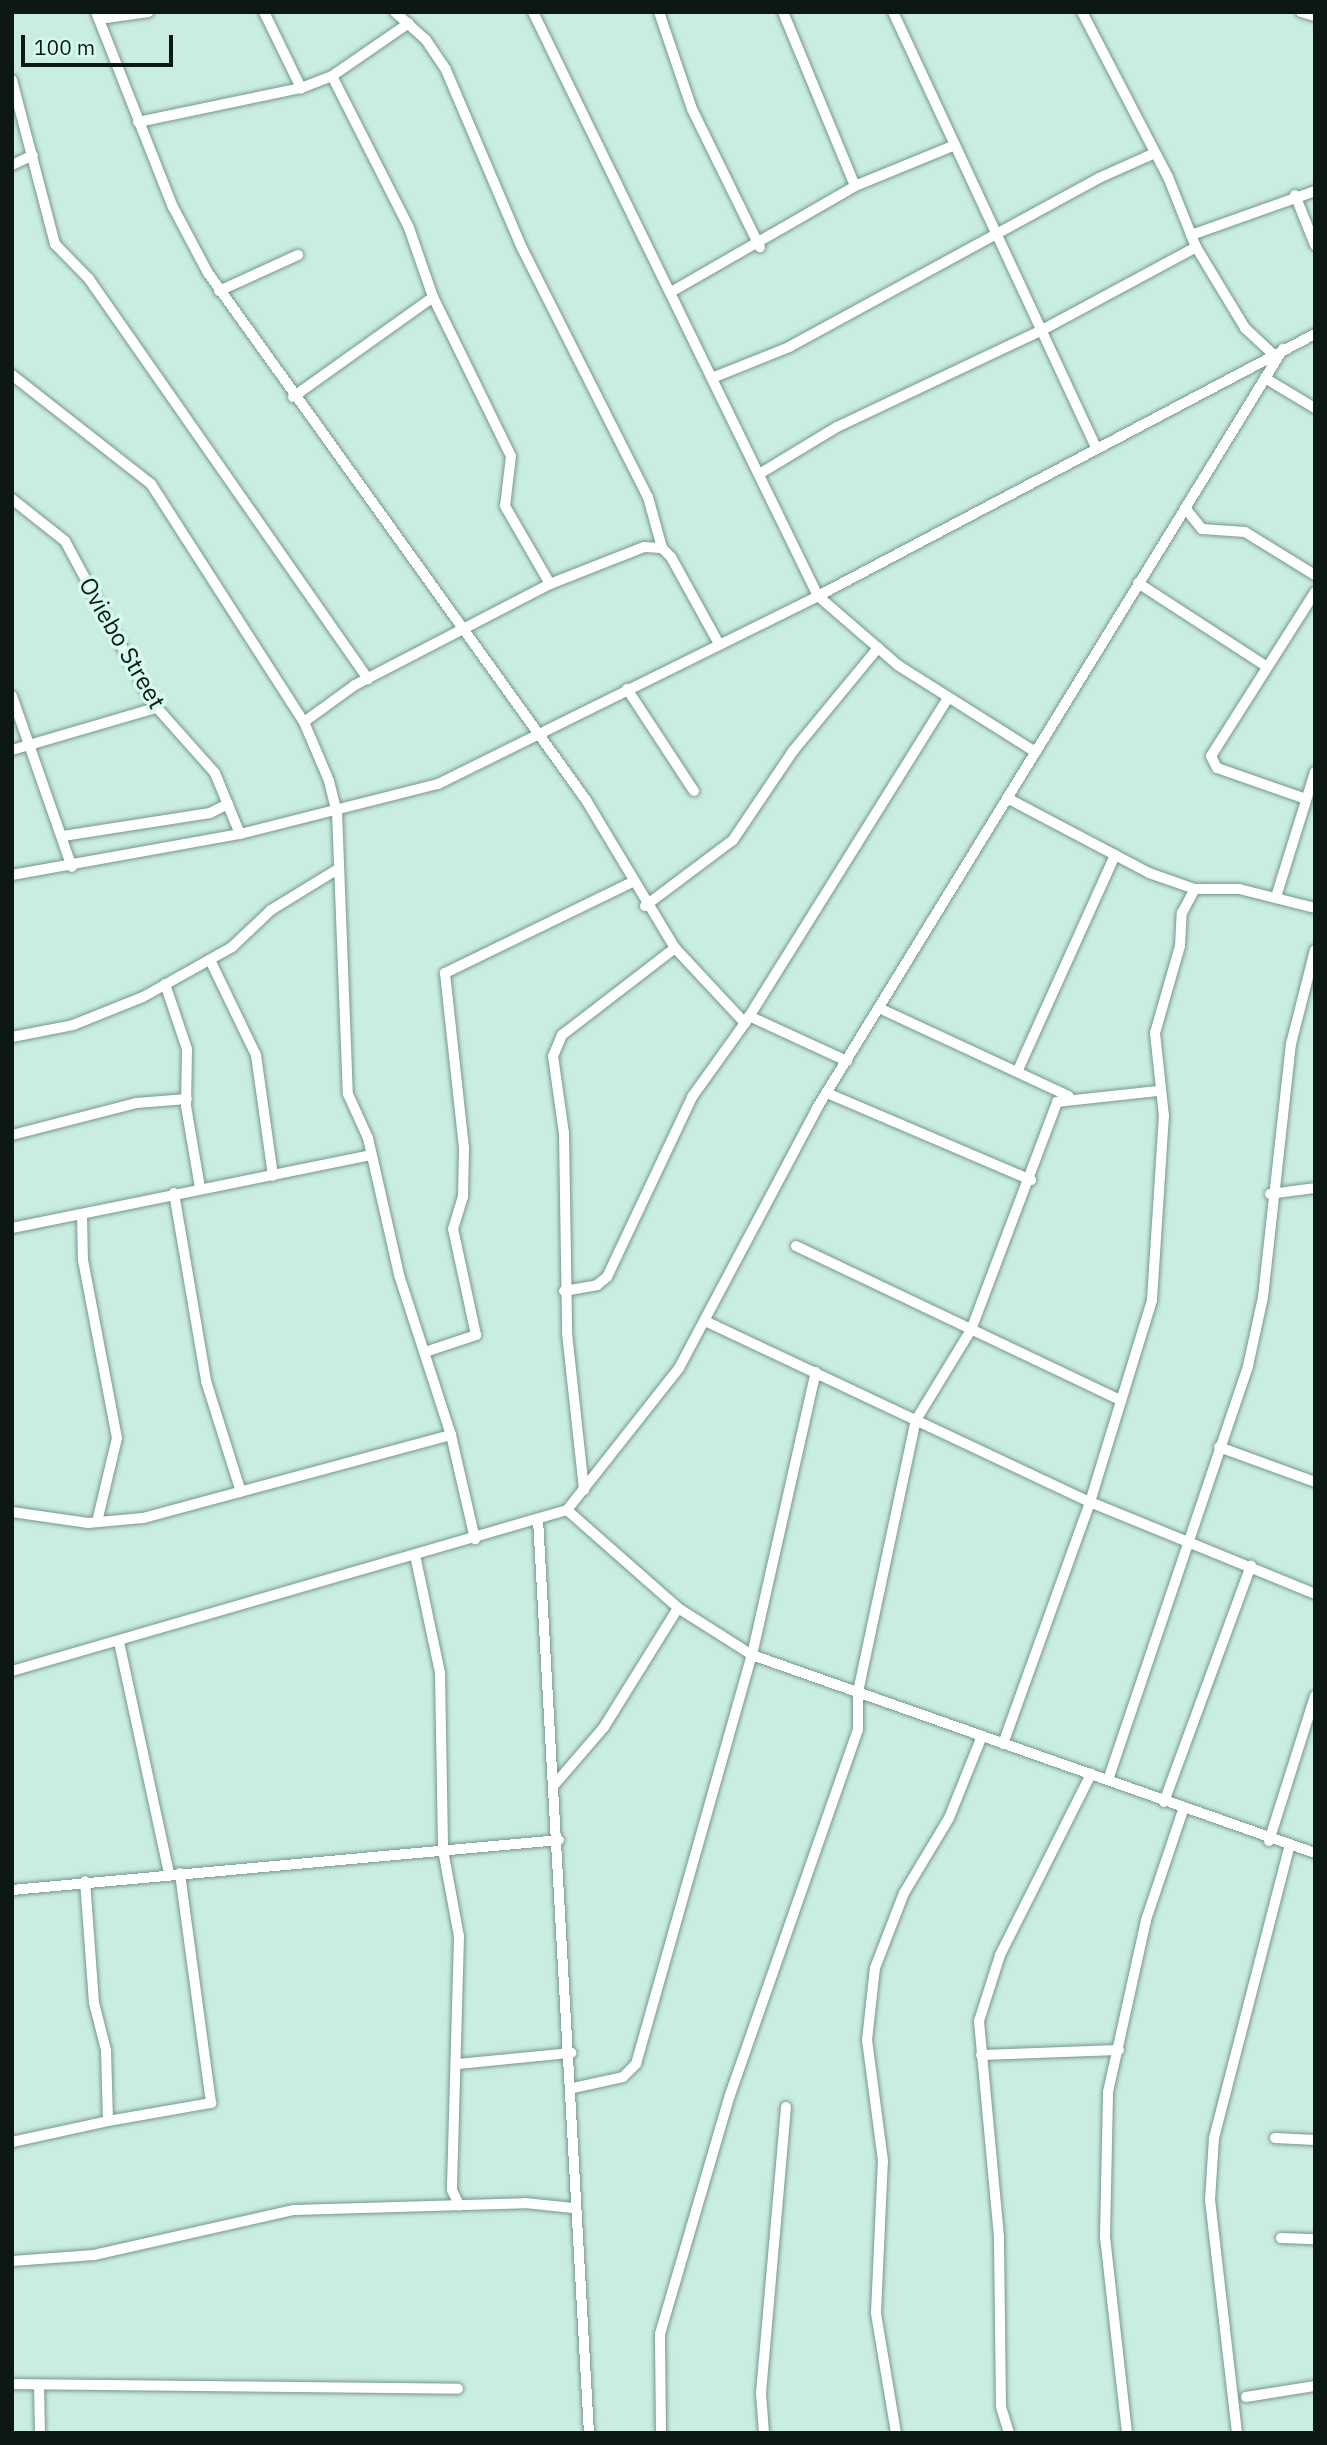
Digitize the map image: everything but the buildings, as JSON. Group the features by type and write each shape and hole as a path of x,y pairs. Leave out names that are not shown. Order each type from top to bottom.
{"street":[{"path":"149,12 98,16 138,122 219,291 464,631 534,736 586,800 645,906 675,947 747,1020 847,1060"},
{"path":"264,12 301,88"},
{"path":"395,12 409,23 446,70 522,247 648,497 662,548 719,644"},
{"path":"533,12 761,473 818,596 878,648 948,698 1034,751"},
{"path":"659,12 692,109 760,247"},
{"path":"783,12 855,186"},
{"path":"893,12 1044,329 1095,445"},
{"path":"1082,12 1156,153 1196,247 1245,328 1273,354"},
{"path":"1301,12 1315,16"},
{"path":"138,122 301,88 332,76 409,23"},
{"path":"332,76 409,228 433,297 511,456 505,506 550,584"},
{"path":"12,80 55,244 89,279 368,679"},
{"path":"671,292 760,247 855,186 955,145"},
{"path":"712,378 789,347 1156,153"},
{"path":"12,164 33,155"},
{"path":"1191,235 1295,195 1315,191"},
{"path":"1295,195 1315,245"},
{"path":"761,473 846,422 1044,329 1196,247"},
{"path":"219,291 299,255"},
{"path":"293,397 433,297"},
{"path":"12,875 72,867 240,834 337,812 438,784 818,596 1095,445 1315,334"},
{"path":"12,1671 475,1539 567,1510 640,1423 705,1321 827,1093 1034,751 1283,349"},
{"path":"12,375 151,484 304,722 337,812 347,1083 371,1155 425,1352 451,1435 475,1539"},
{"path":"1265,378 1315,408"},
{"name":"Oviebo Street","path":"12,499 65,541 156,708 215,773 240,834"},
{"path":"1185,508 1207,531 1245,532 1315,575"},
{"path":"304,722 368,679 550,584 623,551 662,548"},
{"path":"1138,583 1266,666"},
{"path":"1315,592 1266,666 1213,762 1315,810"},
{"path":"645,906 733,840 793,751 878,648"},
{"path":"627,689 694,790"},
{"path":"12,696 72,867"},
{"path":"564,1291 597,1285 607,1277 692,1097 747,1020 948,698"},
{"path":"12,750 30,747 156,708"},
{"path":"1276,897 1315,772"},
{"path":"1007,798 1115,855 1195,889 1276,897 1315,908"},
{"path":"63,836 210,813 228,804"},
{"path":"1018,1070 1115,855"},
{"path":"12,1037 104,1015 165,984 210,960 271,910 338,869"},
{"path":"425,1352 476,1335 453,1229 463,1197 464,1149 445,973 632,882"},
{"path":"1003,1744 1090,1502 1152,1300 1164,1116 1159,1091 1155,1033 1180,946 1182,912 1195,889"},
{"path":"584,1490 564,1291 564,1133 555,1045 675,947"},
{"path":"1108,1780 1186,1540 1248,1366 1260,1308 1270,1194 1292,1044 1315,950"},
{"path":"210,960 256,1055 273,1176"},
{"path":"165,984 187,1049 187,1099 200,1188"},
{"path":"879,1008 1018,1070 1069,1096 1159,1091"},
{"path":"827,1093 1031,1180"},
{"path":"661,2433 657,2371 669,2298 730,2095 858,1730 858,1692 916,1420 971,1330 1031,1180 1051,1110 1069,1096"},
{"path":"12,1135 136,1103 187,1099"},
{"path":"12,1228 371,1155"},
{"path":"1270,1194 1315,1188"},
{"path":"174,1194 206,1381 241,1492"},
{"path":"82,1213 83,1260 117,1438 97,1522"},
{"path":"796,1246 1121,1400"},
{"path":"705,1321 1090,1502 1315,1594"},
{"path":"573,2088 623,2077 636,2064 752,1655 816,1372"},
{"path":"12,1512 97,1522 143,1518 451,1435"},
{"path":"1219,1447 1315,1482"},
{"path":"567,1510 678,1608 752,1655 1108,1780 1269,1841 1315,1853"},
{"path":"538,1519 573,2088 573,2208 589,2433"},
{"path":"415,1555 440,1674 443,1850 459,1936 458,2064 452,2190 459,2205"},
{"path":"1164,1802 1251,1566"},
{"path":"555,1784 604,1727 678,1608"},
{"path":"12,2142 108,2121 211,2103 175,1873 119,1642"},
{"path":"1269,1841 1315,1696"},
{"path":"896,2433 876,2313 883,2161 867,2040 875,1968 904,1893 949,1818 982,1736"},
{"path":"1010,2433 1001,2406 999,2237 981,2055 984,1993 1091,1774"},
{"path":"1127,2433 1105,2225 1103,2152 1119,2050 1146,1920 1183,1810"},
{"path":"12,1890 85,1881 559,1840"},
{"path":"1237,2433 1210,2200 1214,2138 1289,1847"},
{"path":"85,1881 94,2003 106,2050 108,2121"},
{"path":"981,2055 1119,2050"},
{"path":"458,2064 571,2053"},
{"path":"764,2433 761,2393 786,2107"},
{"path":"1275,2138 1315,2140"},
{"path":"12,2261 94,2255 294,2210 459,2205 573,2208"},
{"path":"1281,2238 1315,2239"},
{"path":"12,2384 458,2389"},
{"path":"39,2385 40,2433"},
{"path":"1246,2397 1315,2386"}]}
